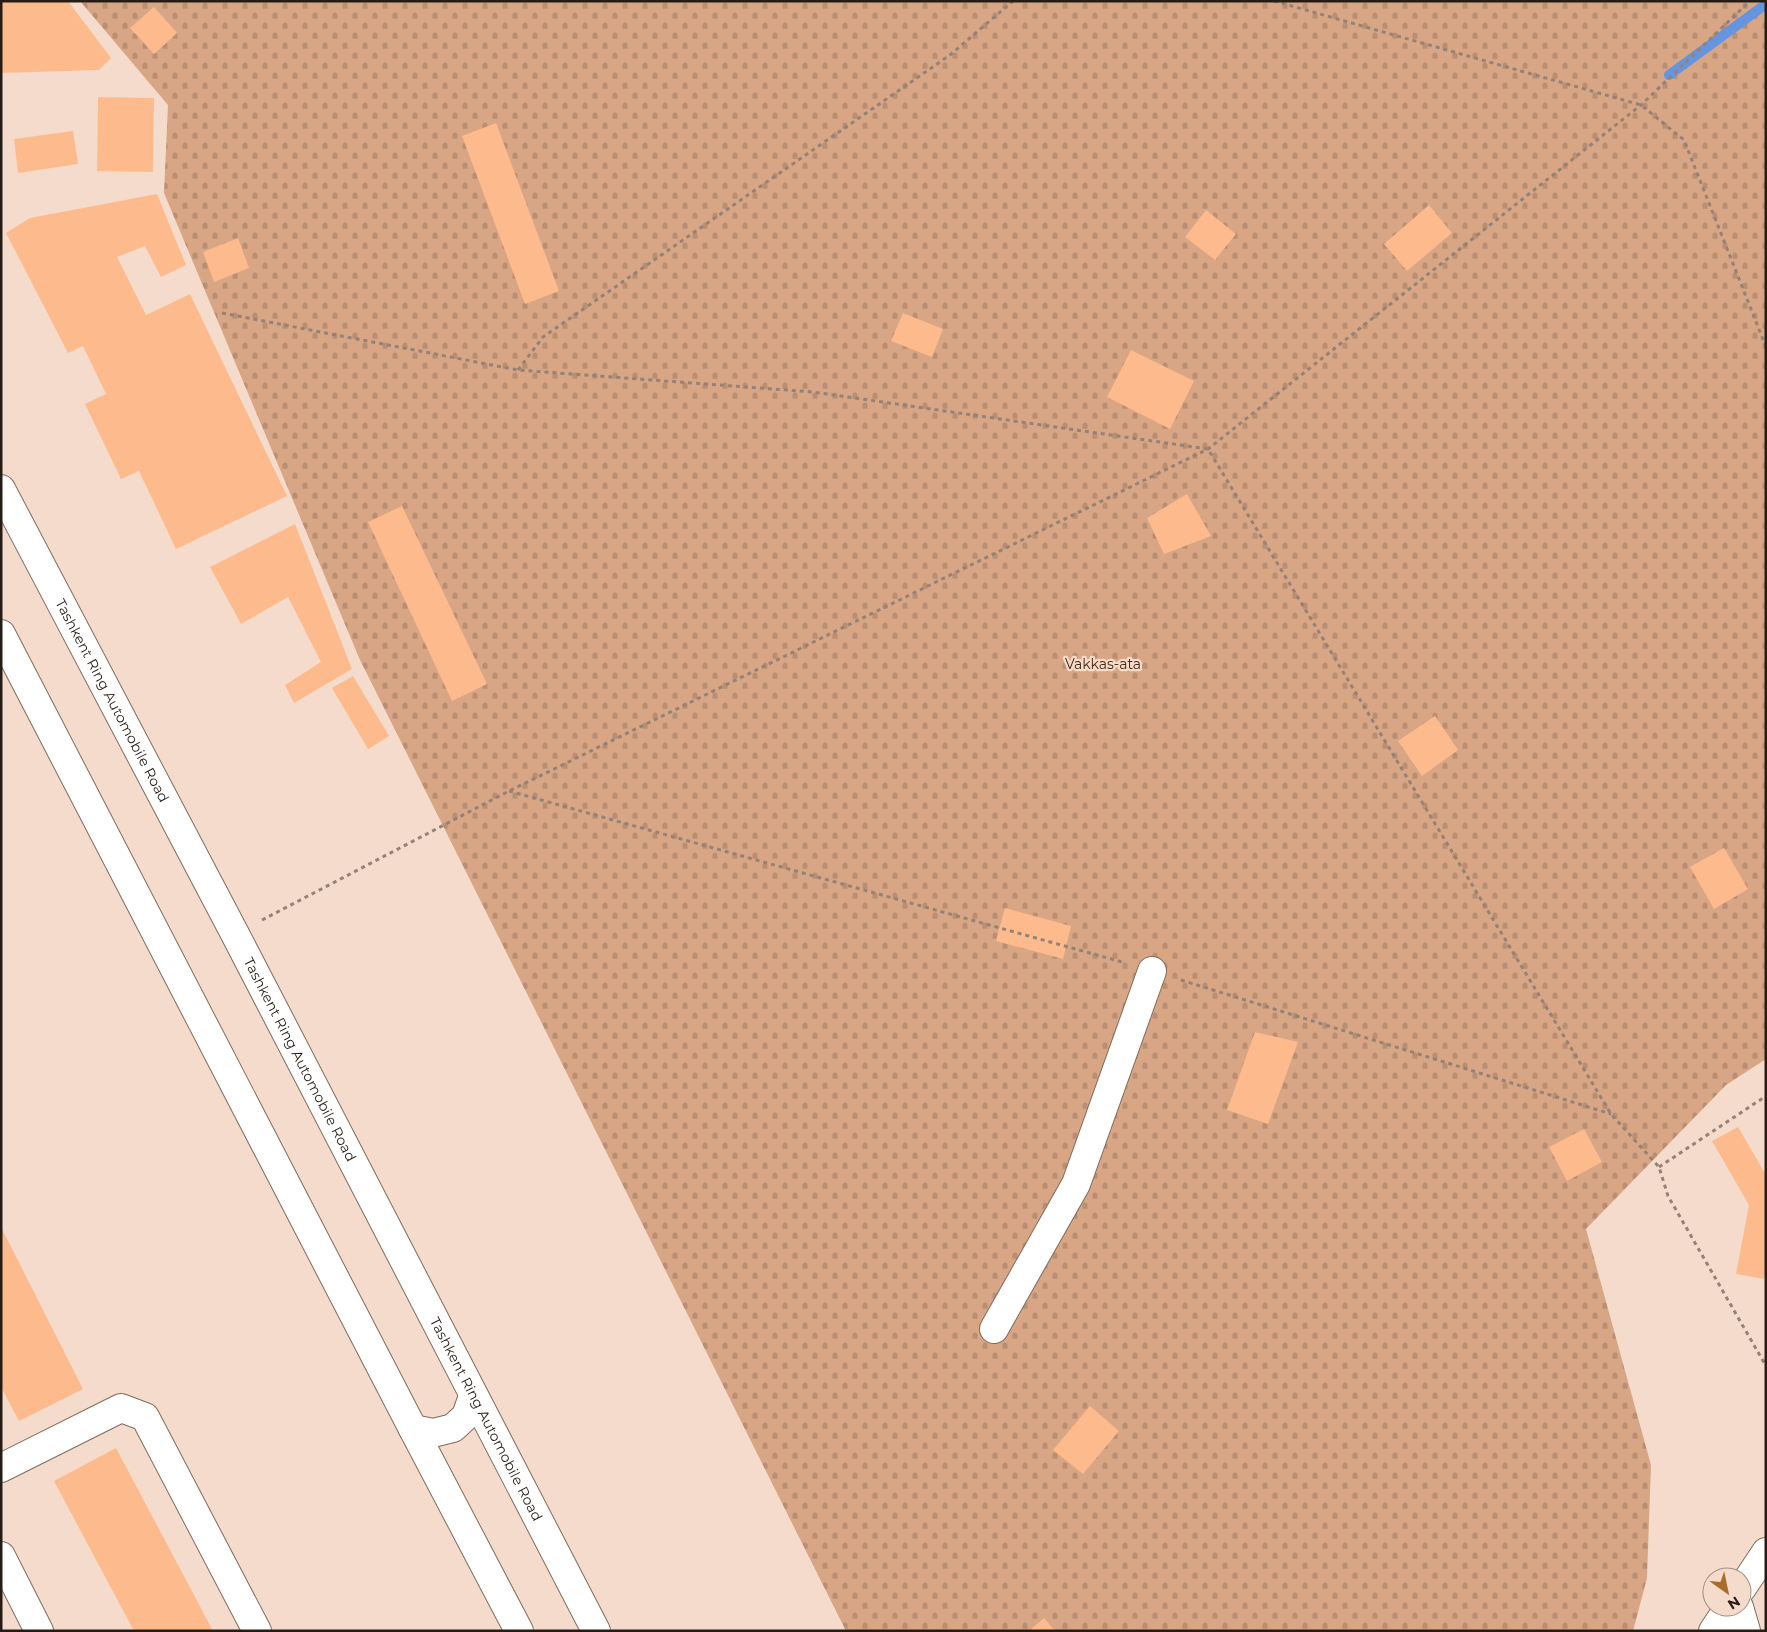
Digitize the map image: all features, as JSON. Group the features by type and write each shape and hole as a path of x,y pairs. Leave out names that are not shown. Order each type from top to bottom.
{"main road":[{"name":"Tashkent Ring Automobile Road","path":"1,489 235,934 473,1396 595,1626"},
{"path":"1,634 519,1631"},
{"path":"994,1329 1076,1184 1152,971"},
{"path":"413,1430 433,1433 453,1428 466,1416 473,1396"},
{"path":"1,1468 121,1408 145,1417 257,1631"},
{"path":"1752,1573 1766,1552"},
{"path":"1,1556 39,1631"},
{"path":"1713,1631 1722,1617"},
{"path":"1742,1617 1746,1631"}],"path":[{"path":"518,370 543,337 950,54 1013,1"},
{"path":"1274,1 1641,105 1684,140 1766,346"},
{"path":"235,934 509,791 1208,449 1641,105 1750,1"},
{"path":"222,313 518,370 813,392 1208,449"},
{"path":"1208,449 1611,1114 1659,1167 1668,1196 1766,1366"},
{"path":"509,791 1152,971 1611,1114"},
{"path":"1659,1167 1766,1096"}],"green space":[{"name":"Vakkas-ata","path":"80,1 1766,1 1766,1059 1726,1085 1586,1229 1651,1465 1647,1578 1633,1631 846,1631 360,660 164,193 168,105"}],"building":[{"path":"1,1 68,1 111,58 99,70 1,73"},
{"path":"154,7 177,33 154,54 130,28"},
{"path":"98,97 154,98 153,172 97,171"},
{"path":"496,123 559,291 525,304 462,136"},
{"path":"73,131 78,164 18,173 14,139"},
{"path":"157,194 186,265 161,277 145,246 117,257 146,315 190,294 287,496 176,549 139,471 121,479 85,404 106,394 83,346 68,353 6,233 30,218"},
{"path":"1429,205 1452,233 1407,271 1384,244"},
{"path":"1206,210 1236,234 1215,260 1185,237"},
{"path":"238,238 249,268 214,282 203,252"},
{"path":"903,313 943,329 932,357 891,341"},
{"path":"1131,350 1194,381 1170,429 1107,397"},
{"path":"1187,494 1211,536 1164,554 1147,518"},
{"path":"402,506 487,684 452,701 368,522"},
{"path":"295,524 352,669 294,703 285,685 321,662 288,597 241,624 210,567"},
{"path":"353,676 389,736 368,749 332,688"},
{"path":"1435,716 1458,750 1422,776 1398,741"},
{"path":"1724,848 1748,889 1714,909 1690,867"},
{"path":"1005,908 1071,926 1063,959 996,941"},
{"path":"1255,1032 1298,1042 1268,1124 1227,1110"},
{"path":"1738,1127 1766,1175 1766,1270 1764,1279 1736,1274 1749,1205 1712,1141"},
{"path":"1584,1129 1602,1162 1567,1181 1549,1147"},
{"path":"1,1227 83,1389 19,1421 1,1387"},
{"path":"1090,1406 1119,1431 1083,1474 1053,1450"},
{"path":"116,1448 213,1631 134,1631 54,1481"},
{"path":"1044,1618 1055,1631 1029,1631"}],"waterway":[{"path":"1669,75 1766,4"}]}
